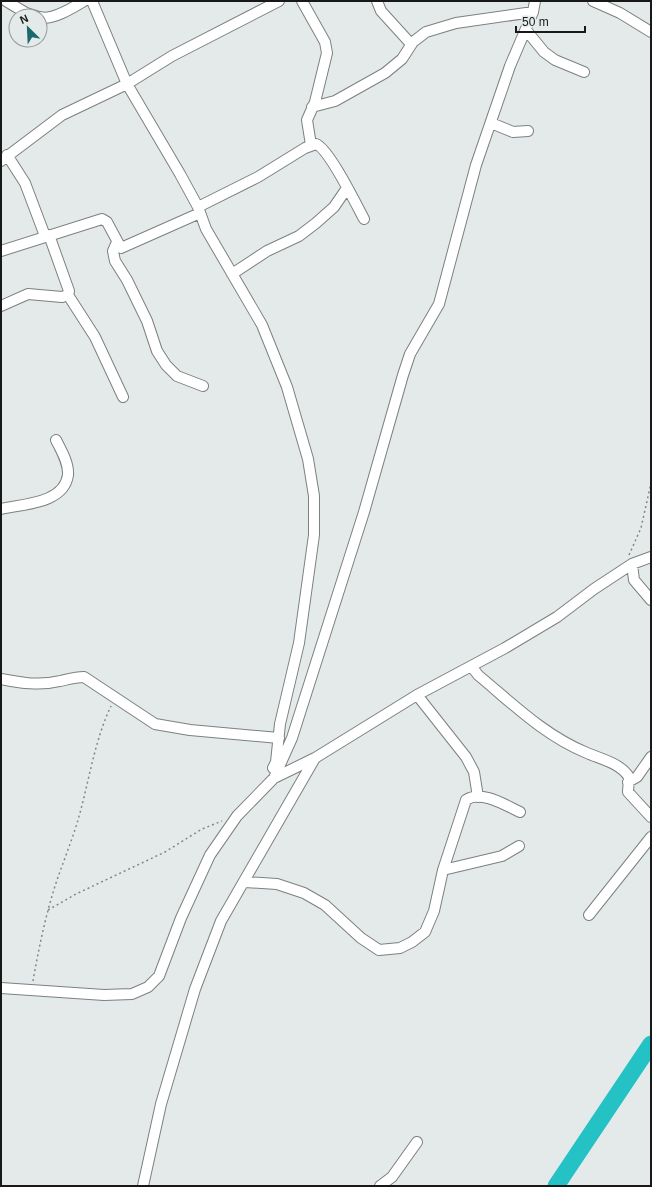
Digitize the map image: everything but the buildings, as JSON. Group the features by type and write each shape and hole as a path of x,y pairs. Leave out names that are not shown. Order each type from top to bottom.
{"street":[{"path":"6,1 18,8"},
{"path":"48,17 61,14 84,1"},
{"path":"92,1 127,84 199,210 206,229 262,325 286,388 308,460 314,496 314,535 299,643 279,738 276,762 266,787"},
{"path":"123,397 95,337 68,295 68,291 47,236 24,183 4,158 62,115 127,84 172,56 279,1"},
{"path":"302,1 325,42 327,53 326,63 307,120 311,145"},
{"path":"377,1 382,11 411,44"},
{"path":"1,988 104,995 132,994 148,987 159,976 181,918 210,856 237,816 274,778 292,738 316,666 324,635 364,512 410,354 439,304 466,198 510,66 533,12 535,1"},
{"path":"593,1 620,13 651,32"},
{"path":"312,107 335,101 385,73 402,59 411,44 426,32 456,23 533,12"},
{"path":"526,30 544,52 555,60 584,72"},
{"path":"491,124 513,132 520,133 528,131"},
{"path":"1,251 102,219 107,222 119,247 123,247 199,210 311,145 316,144 321,147 347,188 364,219"},
{"path":"232,274 267,251 299,236 310,228 334,207 347,188"},
{"path":"117,242 113,251 115,261 127,280 144,314 160,356 166,365 177,376 203,386"},
{"path":"1,306 28,294 55,297 68,295"},
{"path":"1,509 46,500 58,492 65,483 68,474 66,463 56,440"},
{"path":"274,778 315,758 417,695 472,667 557,617 629,566 651,557"},
{"path":"629,566 634,580 651,600"},
{"path":"472,667 478,675 553,737 621,768 629,777 628,792 651,817"},
{"path":"1,679 31,684 61,681 73,677 84,677 155,724 190,730 279,738"},
{"path":"417,695 466,757 474,772 478,797"},
{"path":"628,782 637,777 651,757"},
{"path":"143,1186 161,1104 195,989 221,921 245,882 315,758"},
{"path":"245,882 277,884 304,893 325,905 371,945 379,950 400,948 412,942 424,932 434,911 443,870 466,800 470,797 478,797 502,804 520,812"},
{"path":"589,915 651,837"},
{"path":"443,870 502,856 518,846"},
{"path":"380,1186 392,1176 417,1142"}],"path":[{"path":"629,566 630,552 641,528 651,483"},
{"path":"32,990 48,910 75,831 88,786 102,726 115,697"},
{"path":"48,910 76,894 165,852 202,829 237,816"}],"waterway":[{"path":"556,1186 651,1044"}]}
